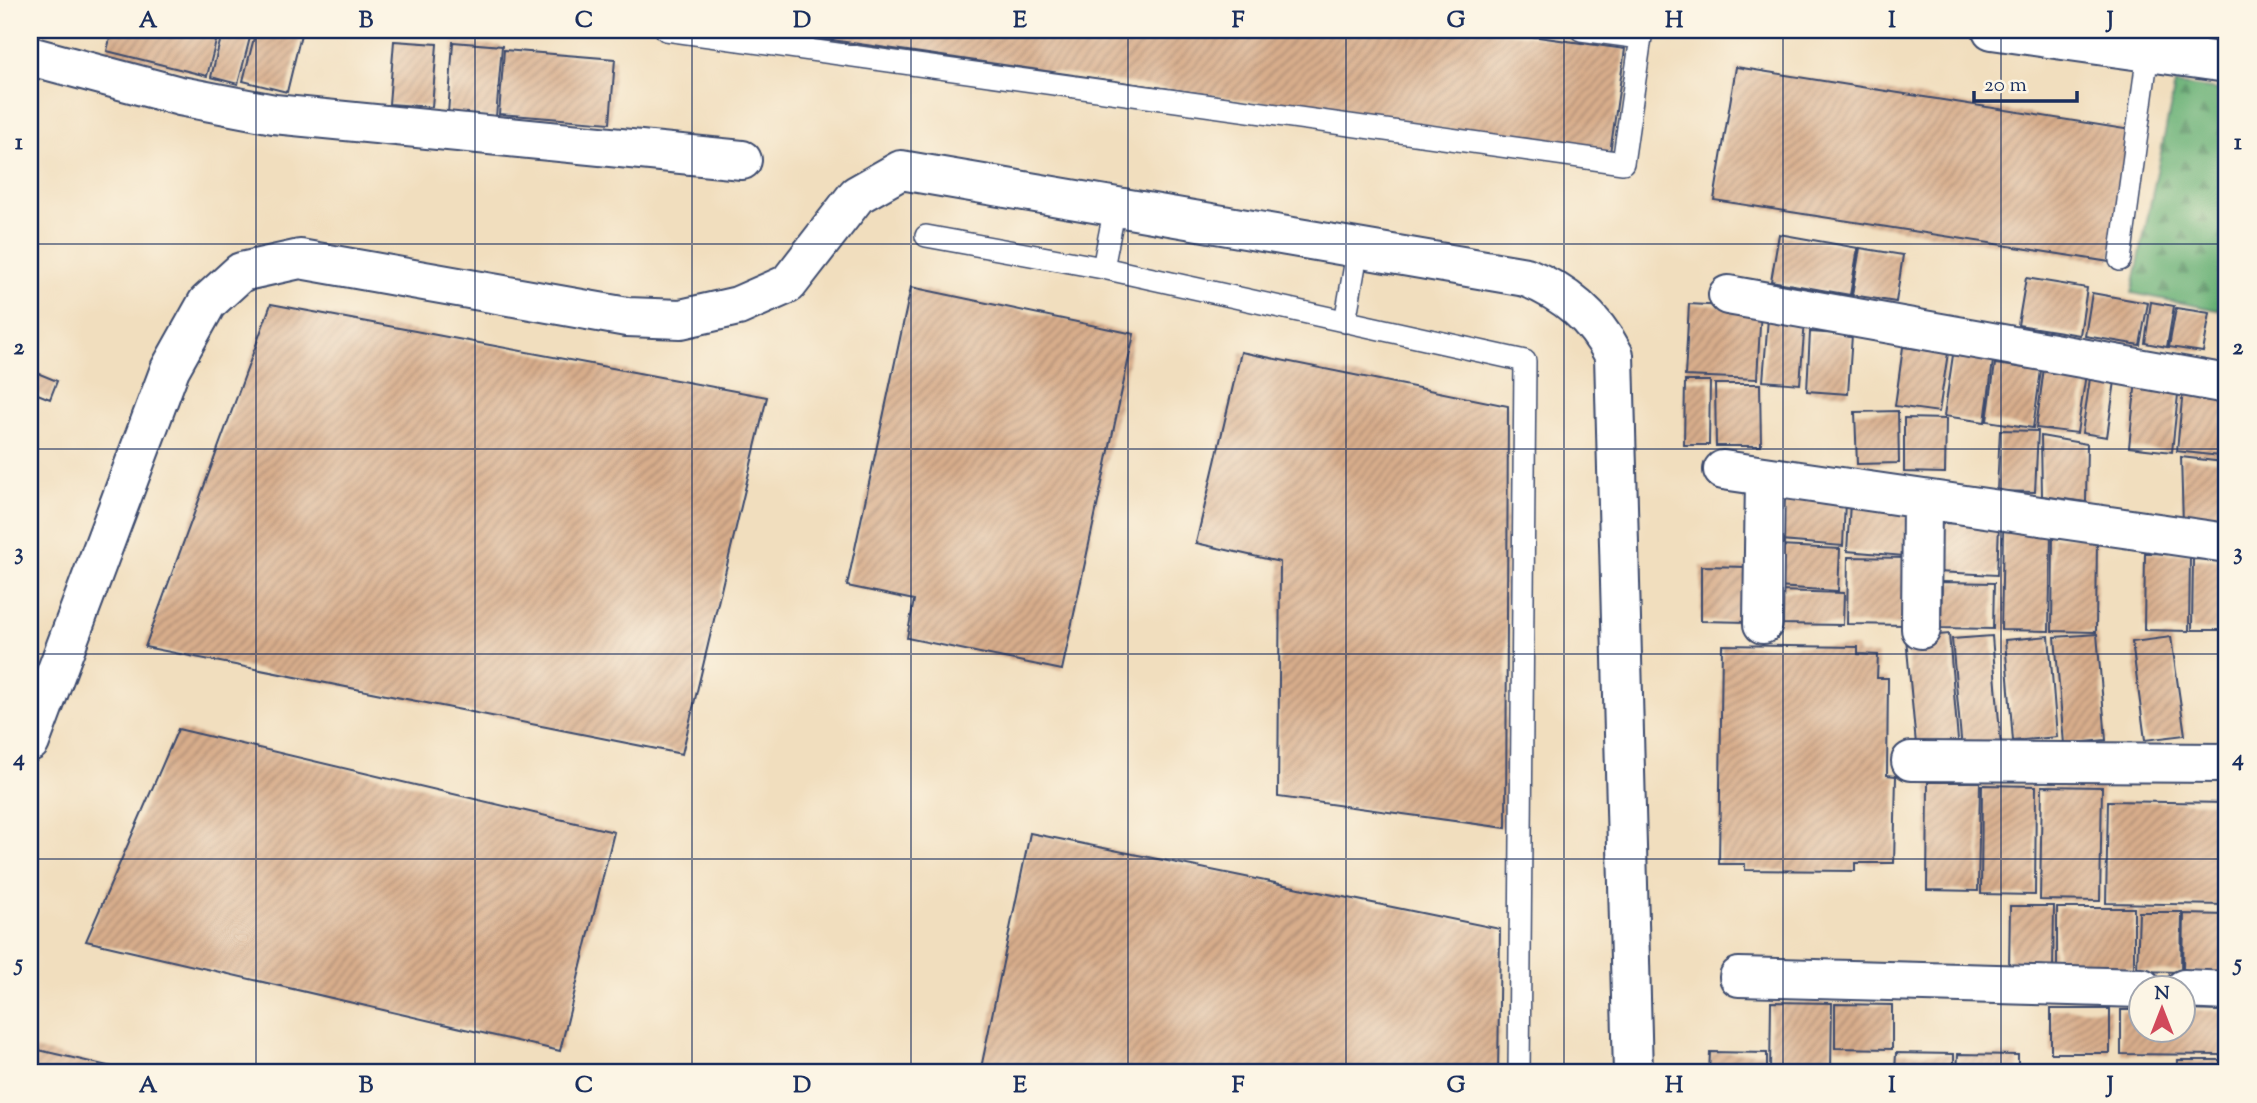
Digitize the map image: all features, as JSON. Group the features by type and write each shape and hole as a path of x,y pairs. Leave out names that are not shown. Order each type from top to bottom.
{"street":[{"path":"1992,30 2162,41 2227,37"},
{"path":"2162,41 2227,63"},
{"path":"30,56 180,96 274,114 742,160"},
{"path":"30,742 170,369 207,303 241,272 300,259 627,317 681,319 738,306 788,284 856,195 901,170 1526,277 1566,297 1583,311 1606,339 1614,355 1633,1073"},
{"path":"1728,295 2227,384"},
{"path":"1723,470 2227,543"},
{"path":"1763,624 1765,477"},
{"path":"1921,629 1922,499"},
{"path":"1911,761 2227,763"},
{"path":"1739,977 2128,988"},
{"path":"2198,990 2227,991"}],"lane":[{"path":"666,30 1623,163 1641,34 1581,30"},
{"path":"2120,260 2162,41"},
{"path":"1104,268 1115,206"},
{"path":"926,236 1104,268 1525,361 1519,1073"},
{"path":"1345,322 1358,248"}],"green space":[{"path":"2175,84 2227,91 2227,312 2132,293"}],"building":[{"path":"112,30 219,30 207,76 107,51"},
{"path":"223,30 252,30 238,84 211,77"},
{"path":"256,30 302,30 287,92 243,81"},
{"path":"763,30 1488,30 1625,49 1610,153"},
{"path":"394,41 437,44 432,107 389,104"},
{"path":"453,42 502,46 496,117 448,114"},
{"path":"504,50 615,59 610,123 499,114"},
{"path":"1736,67 2131,130 2110,262 1714,200"},
{"path":"1779,234 1858,248 1850,295 1771,281"},
{"path":"1860,248 1903,255 1896,302 1852,295"},
{"path":"2026,278 2087,288 2080,335 2018,325"},
{"path":"911,287 1134,334 1062,670 907,638 914,600 847,586"},
{"path":"2092,293 2148,303 2140,345 2085,336"},
{"path":"2151,302 2174,306 2167,347 2145,343"},
{"path":"271,304 767,397 682,754 145,647"},
{"path":"1689,304 1761,308 1757,379 1685,376"},
{"path":"2176,308 2210,313 2203,352 2169,347"},
{"path":"1768,318 1805,321 1800,384 1763,381"},
{"path":"1810,332 1852,335 1848,394 1807,391"},
{"path":"1903,347 1948,353 1939,412 1895,406"},
{"path":"1241,352 1508,406 1506,828 1278,797 1280,562 1196,543"},
{"path":"1953,355 1993,361 1985,422 1944,416"},
{"path":"1995,364 2041,370 2033,428 1987,421"},
{"path":"2044,368 2086,374 2077,433 2036,428"},
{"path":"30,370 57,381 50,399 30,391"},
{"path":"2090,378 2115,381 2107,437 2082,433"},
{"path":"2136,380 2179,385 2172,452 2129,447"},
{"path":"1685,381 1710,381 1709,445 1684,445"},
{"path":"1715,384 1760,384 1761,446 1716,446"},
{"path":"2183,390 2225,394 2219,456 2177,451"},
{"path":"1898,411 1899,463 1857,464 1855,412"},
{"path":"1904,418 1946,419 1945,473 1904,472"},
{"path":"2227,424 2227,459 2221,457"},
{"path":"2000,430 2038,431 2035,492 1997,491"},
{"path":"2041,436 2087,444 2086,502 2042,496"},
{"path":"2181,457 2223,462 2227,522 2183,524"},
{"path":"1785,497 1845,501 1843,546 1781,541"},
{"path":"1850,503 1909,508 1904,556 1847,551"},
{"path":"1938,523 1999,525 1997,575 1937,572"},
{"path":"2003,531 2051,532 2049,631 2001,630"},
{"path":"2053,537 2097,537 2096,632 2052,631"},
{"path":"1779,546 1840,549 1838,591 1777,587"},
{"path":"2145,553 2190,554 2189,631 2144,630"},
{"path":"1848,557 1907,558 1906,625 1847,624"},
{"path":"2193,559 2227,560 2227,630 2192,630"},
{"path":"1701,566 1749,567 1748,622 1701,621"},
{"path":"1942,582 1994,583 1993,629 1941,628"},
{"path":"1778,591 1844,593 1843,625 1778,624"},
{"path":"1949,634 1958,741 1916,744 1906,638"},
{"path":"2097,634 2106,740 2064,744 2055,637"},
{"path":"1992,636 2001,747 1962,750 1952,639"},
{"path":"2049,636 2057,737 2013,741 2005,640"},
{"path":"2171,637 2185,735 2145,740 2132,642"},
{"path":"1722,645 1858,647 1858,654 1878,655 1877,678 1888,678 1887,775 1896,776 1894,863 1855,863 1855,871 1745,870 1745,864 1719,864"},
{"path":"178,729 614,832 560,1051 86,941"},
{"path":"1928,782 1980,782 1978,891 1927,890"},
{"path":"1982,785 2036,786 2035,895 1981,894"},
{"path":"2042,786 2102,787 2100,901 2040,900"},
{"path":"2108,801 2227,803 2227,905 2106,903"},
{"path":"1030,833 1500,929 1498,1073 980,1073"},
{"path":"2010,906 2054,906 2053,971 2009,970"},
{"path":"2057,908 2134,908 2134,968 2057,967"},
{"path":"2139,912 2182,912 2181,972 2137,971"},
{"path":"2184,914 2227,915 2227,973 2183,972"},
{"path":"1771,1002 1832,1003 1831,1073 1770,1073"},
{"path":"1835,1004 1892,1005 1892,1049 1835,1048"},
{"path":"2051,1009 2110,1009 2110,1053 2051,1053"},
{"path":"2121,1010 2128,1010 2128,1044 2198,1044 2198,1010 2222,1011 2221,1055 2121,1054"},
{"path":"30,1048 134,1072 134,1073 30,1073"},
{"path":"1710,1052 1767,1053 1767,1073 1709,1073"},
{"path":"1896,1053 1954,1054 1954,1073 1895,1073"},
{"path":"1958,1054 2018,1055 2018,1073 1957,1073"},
{"path":"2178,1060 2227,1060 2227,1073 2177,1073"}]}
